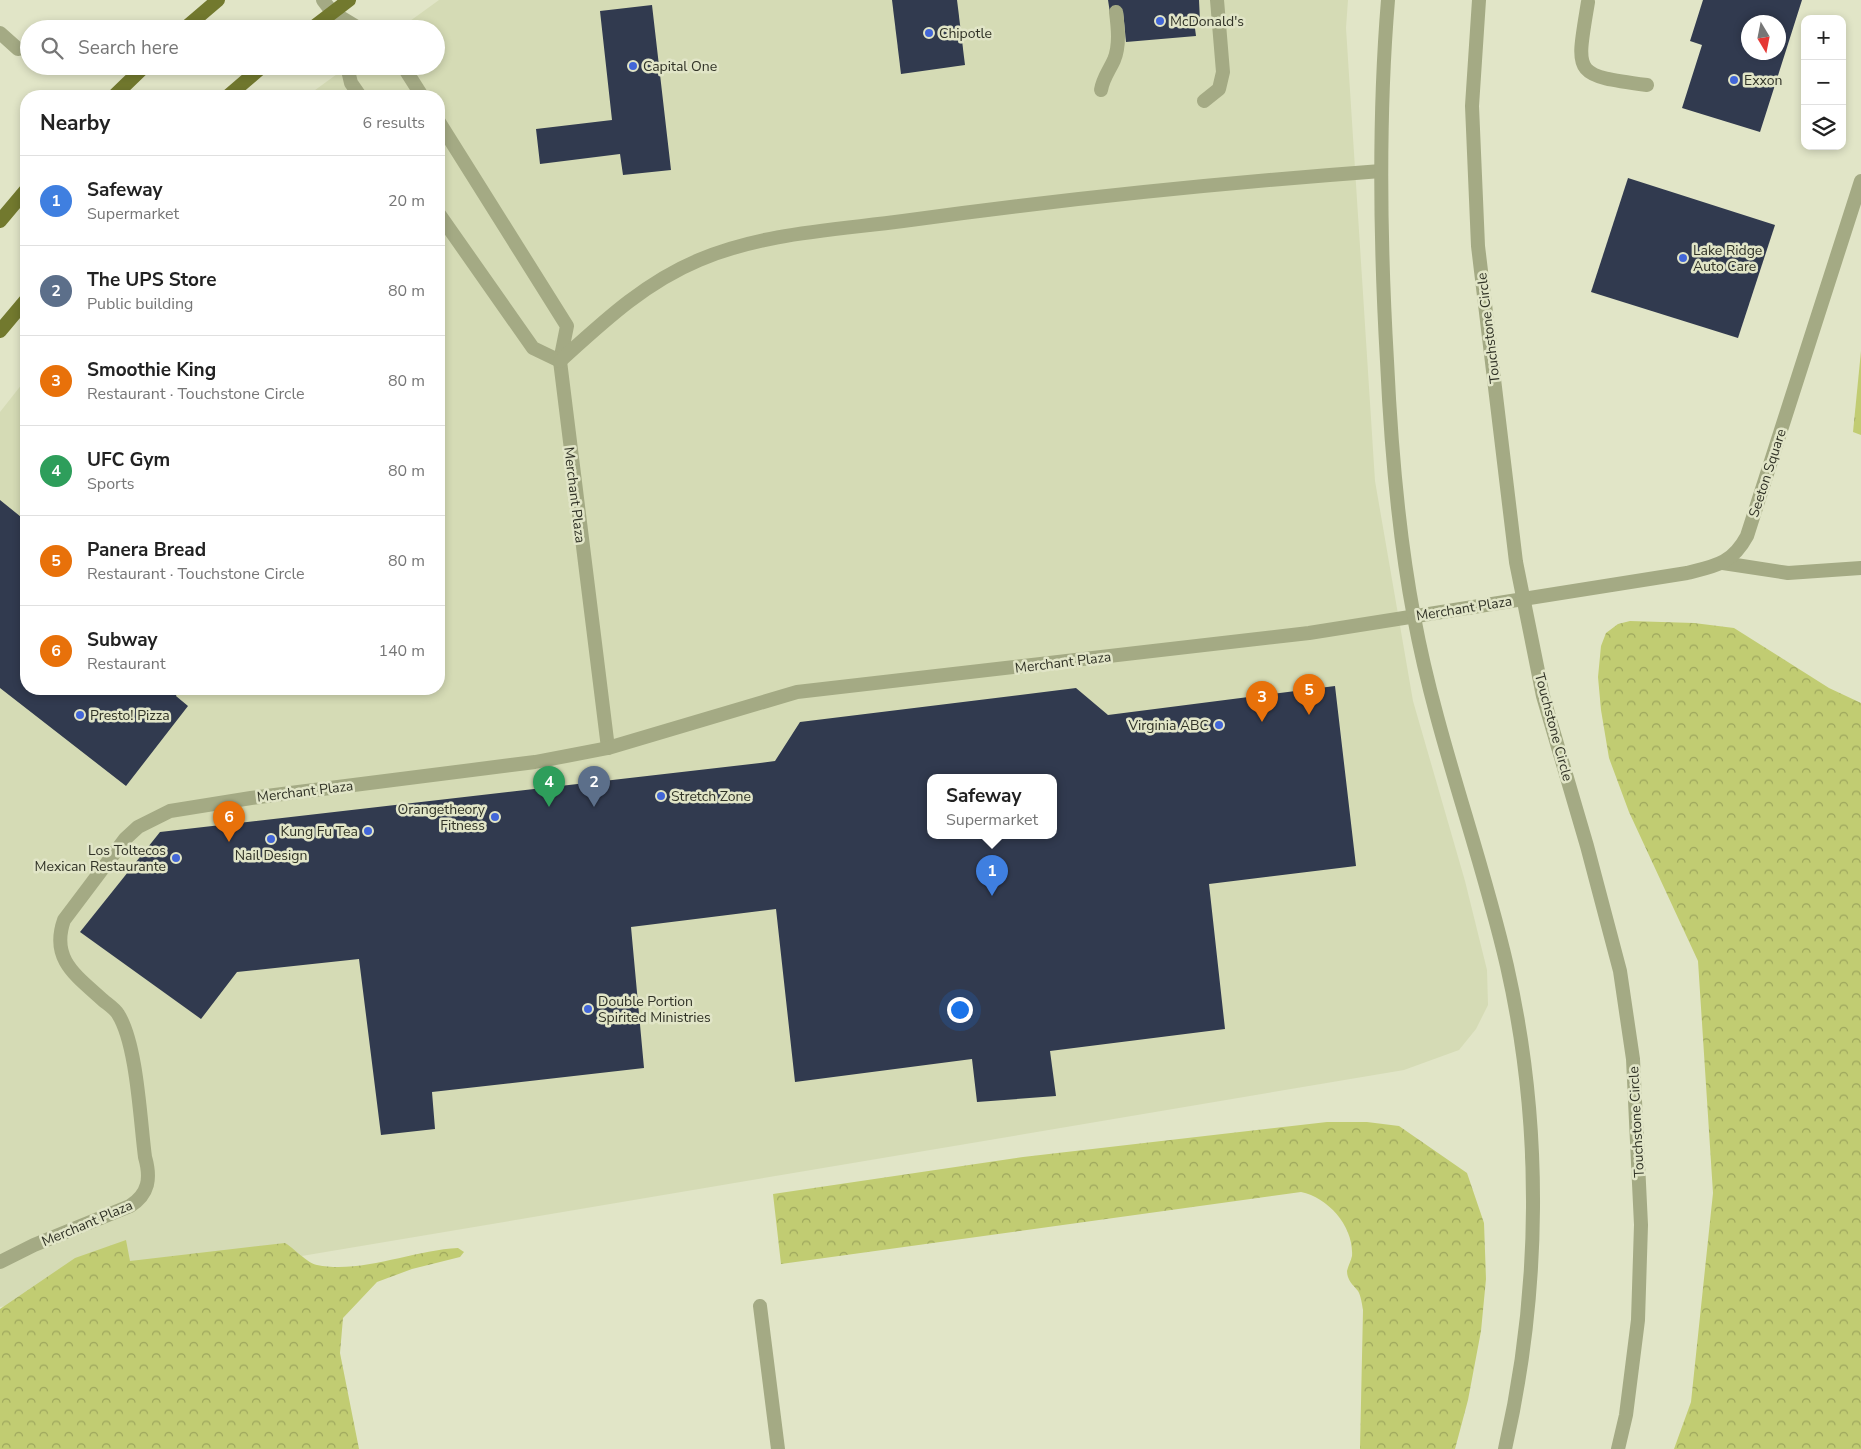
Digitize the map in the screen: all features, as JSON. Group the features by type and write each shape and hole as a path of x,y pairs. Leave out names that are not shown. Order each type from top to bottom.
{"main road":[{"path":"195,20 218,0"},
{"path":"322,20 349,0"},
{"path":"120,90 136,75"},
{"path":"235,90 252,75"},
{"path":"0,221 20,197"},
{"path":"0,331 20,307"}],"street":[{"path":"323,0 332,12 334,20"},
{"path":"1204,101 1219,90 1223,72 1217,0"},
{"path":"1388,0 1381,171 1382,282 1393,471 1414,616 1437,720 1482,869 1508,970 1523,1061 1534,1205 1530,1298 1518,1390 1505,1449"},
{"name":"Touchstone Circle","path":"1479,0 1472,106 1478,246 1516,562 1543,696 1587,846 1620,970 1633,1059 1641,1225 1638,1301 1626,1415 1618,1449"},
{"path":"1588,2 1580,53 1581,62 1585,68 1595,76 1647,85"},
{"path":"332,12 345,20"},
{"path":"1101,90 1103,80 1114,60 1117,46 1116,12"},
{"path":"0,33 18,49"},
{"path":"349,75 351,83 356,90"},
{"path":"409,75 418,90"},
{"name":"Merchant Plaza","path":"445,132 567,326 560,361 608,748"},
{"path":"445,223 533,348 560,361 627,301 661,278 700,259 756,241 1001,207 1261,180 1381,171"},
{"name":"Seeton Square","path":"1523,599 1687,572 1723,563 1739,550 1747,536 1861,181"},
{"path":"1723,563 1788,573 1861,568"},
{"name":"Merchant Plaza","path":"0,1262 34,1245 130,1206 140,1200 149,1184 149,1171 129,1036 117,1013 71,970 61,954 59,934 64,920 125,840 138,827 170,811 251,798 535,762 608,748 798,692 1303,634 1523,599"},
{"path":"760,1306 778,1449"}],"shaded area":[{"path":"439,0 1348,0 1346,28 1375,481 1413,701 1465,881 1487,970 1488,1005 1476,1029 1459,1050 1404,1070 0,1307 0,412 20,387 20,695 445,695 445,90 315,90 336,75 445,75 445,20 411,20"}],"green space":[{"path":"1861,351 1861,435 1853,432"},
{"path":"1630,621 1694,623 1734,628 1829,688 1861,703 1861,1449 1674,1449 1691,1402 1713,1193 1698,961 1629,812 1609,758 1601,710 1598,677 1601,646 1606,633 1618,624"},
{"path":"1327,1122 1367,1122 1399,1126 1467,1173 1484,1223 1486,1279 1481,1331 1468,1400 1455,1449 1360,1449 1363,1310 1359,1293 1347,1274 1352,1256 1352,1245 1349,1235 1338,1215 1321,1200 1301,1192 781,1264 773,1194 1023,1157"},
{"path":"126,1240 130,1261 285,1243 313,1264 334,1267 370,1264 458,1248 464,1252 460,1257 412,1269 377,1282 343,1318 340,1353 359,1449 0,1449 0,1309 75,1258"}],"building":[{"name":"Chipotle","path":"892,0 957,0 965,65 901,74"},
{"name":"McDonald's","path":"1108,0 1199,0 1200,21 1194,21 1196,36 1126,42 1123,11 1110,13"},
{"name":"Exxon","path":"1703,0 1802,0 1786,50 1786,15 1741,15 1741,60 1783,60 1760,132 1682,108 1702,45 1690,41"},
{"name":"Capital One","path":"652,5 671,170 623,175 620,154 540,164 536,129 612,120 600,11"},
{"name":"Lake Ridge Auto Care","path":"1628,178 1775,225 1738,338 1591,292"},
{"path":"0,500 20,516 20,695 176,695 188,706 126,786 0,688"},
{"path":"1335,686 1356,866 1209,884 1225,1029 1050,1051 1056,1096 977,1102 972,1059 795,1082 776,909 631,927 644,1068 432,1092 435,1129 381,1135 359,959 237,972 201,1019 80,932 160,832 775,761 800,722 1076,688 1108,715"}],"place":[{"name":"McDonald's","path":"1160,21"},
{"name":"Chipotle","path":"929,33"},
{"name":"Capital One","path":"633,66"},
{"name":"Exxon","path":"1734,80"},
{"name":"Lake Ridge Auto Care","path":"1683,258"},
{"name":"Presto! Pizza","path":"80,715"},
{"name":"Panera Bread","path":"1309,715"},
{"name":"Smoothie King","path":"1262,722"},
{"name":"Virginia ABC","path":"1219,725"},
{"name":"Stretch Zone","path":"661,796"},
{"name":"UFC Gym","path":"549,807"},
{"name":"The UPS Store","path":"594,807"},
{"name":"Orangetheory Fitness","path":"495,817"},
{"name":"Kung Fu Tea","path":"368,831"},
{"name":"Nail Design","path":"271,839"},
{"name":"Subway","path":"229,842"},
{"name":"Los Toltecos Mexican Restaurante","path":"176,858"},
{"name":"Safeway","path":"992,896"},
{"name":"Double Portion Spirited Ministries","path":"588,1009"}]}
